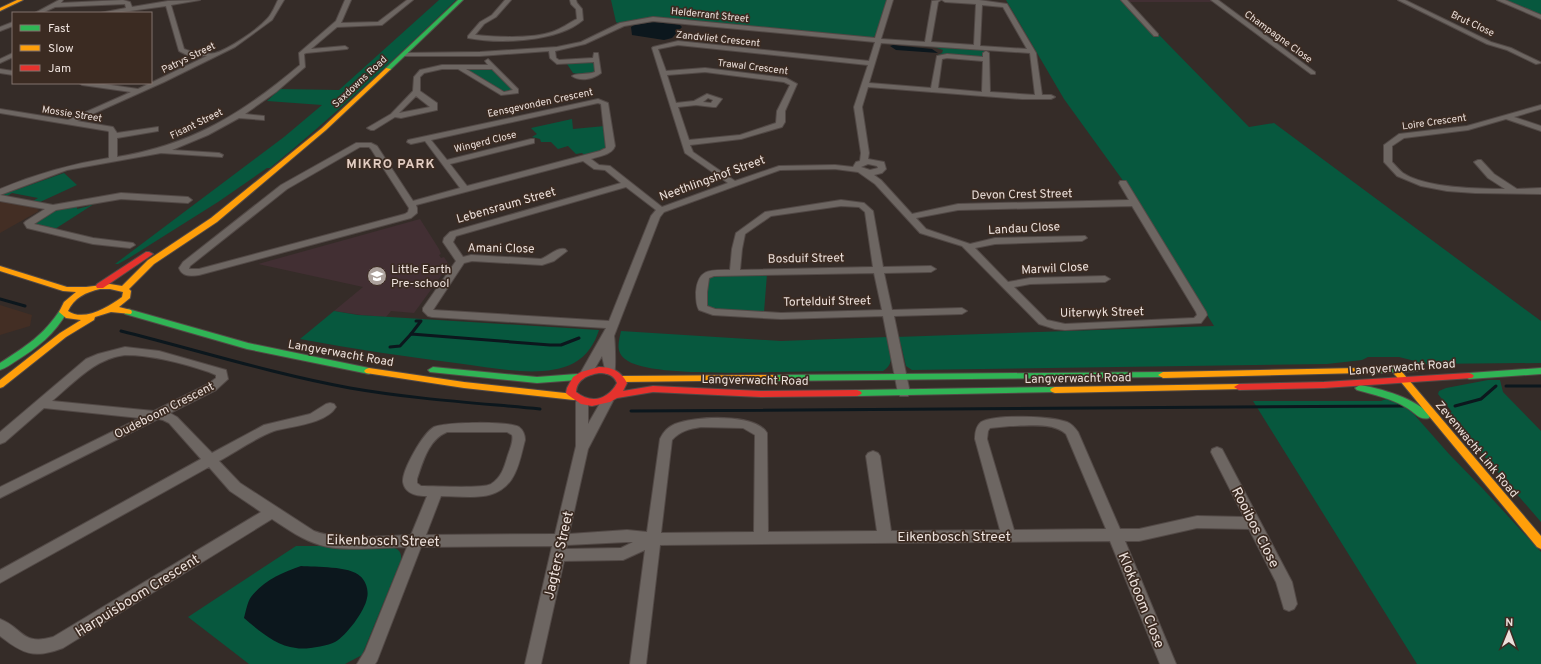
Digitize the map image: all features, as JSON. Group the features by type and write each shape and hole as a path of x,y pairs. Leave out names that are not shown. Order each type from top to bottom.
{"street":[{"path":"0,10 21,0"},
{"path":"40,12 63,0"},
{"path":"110,12 197,0"},
{"name":"Patrys Street","path":"69,122 215,55 247,37 261,27 275,12 281,0"},
{"path":"305,50 336,25 342,17 348,0"},
{"path":"336,25 371,26 380,24 410,0"},
{"name":"Saxdowns Road","path":"125,288 151,262 214,220 329,124 461,0"},
{"path":"508,0 495,14 482,23 470,36 474,38 501,39 550,35 579,21 581,18 580,11 574,4 573,0"},
{"path":"861,167 866,153 858,109 890,0"},
{"path":"928,43 935,1 938,0"},
{"path":"945,0 1000,4 1006,6 1032,50 1039,97"},
{"path":"1000,4 1006,0"},
{"path":"1124,0 1156,35"},
{"name":"Champagne Close","path":"1214,0 1313,73"},
{"name":"Brut Close","path":"1400,0 1489,43 1510,49 1538,63"},
{"path":"1500,0 1541,17"},
{"path":"55,5 123,2 128,3 129,9"},
{"path":"977,47 979,2"},
{"path":"168,3 181,50 187,53 215,55"},
{"name":"Helderrant Street","path":"405,54 490,54 552,50 579,44 622,24 658,19 905,43"},
{"path":"2,28 12,25"},
{"path":"462,67 461,69 502,93 507,95 516,92 516,90 488,61 490,54 501,39"},
{"name":"Zandvliet Crescent","path":"734,184 690,154 685,143 655,49 673,43 872,63"},
{"path":"905,43 928,43 1032,50"},
{"path":"905,43 932,47 960,46"},
{"path":"986,47 986,94"},
{"path":"305,50 345,48"},
{"name":"Fisant Street","path":"0,192 54,172 174,146 206,132 264,97 303,66 301,56 305,50"},
{"path":"552,50 553,58 560,62 596,57 599,71 597,74 587,77 575,76"},
{"path":"0,61 12,55"},
{"path":"934,90 939,58 947,56 986,59"},
{"path":"371,128 394,115 394,113 416,92 417,77 424,71 442,67 493,67"},
{"name":"Trawal Crescent","path":"663,73 705,70 786,80 794,84 782,110 781,122 779,125 741,137 685,143"},
{"path":"0,71 12,73"},
{"path":"89,84 139,91"},
{"path":"865,85 1051,97"},
{"path":"394,115 401,116 434,108 434,105 416,92"},
{"name":"Eensgevonden Crescent","path":"410,204 597,155 608,151 611,146 604,103 598,101 411,142"},
{"path":"673,105 696,103"},
{"name":"Loire Crescent","path":"1541,107 1468,128 1402,136 1388,145 1386,153 1387,160 1393,170 1419,182 1457,190 1476,192 1541,191"},
{"name":"Mossie Street","path":"2,112 110,129 113,131 113,159"},
{"path":"236,115 261,118"},
{"path":"1506,117 1541,129"},
{"path":"113,136 154,129"},
{"path":"426,138 465,189"},
{"name":"Wingerd Close","path":"446,163 531,141"},
{"path":"359,145 371,145 374,148 410,204 413,210 405,218 199,272 190,273 185,271 184,268 186,264 198,254 284,187 359,145"},
{"path":"160,150 219,155"},
{"path":"866,153 882,167 878,182"},
{"path":"597,155 607,166 607,168 661,210"},
{"path":"584,158 596,167 607,168"},
{"path":"861,167 877,162"},
{"path":"1478,162 1494,179 1514,192"},
{"path":"861,167 875,173 880,171"},
{"name":"Neethlingshof Street","path":"582,375 611,330 656,216 661,210 782,168 861,167"},
{"name":"Uiterwyk Street","path":"861,167 878,182 925,232 960,241 968,247 1043,322 1055,326 1191,322 1201,318 1201,312 1123,183"},
{"name":"Saxdowns Road","path":"99,287 269,173"},
{"name":"Lebensraum Street","path":"461,261 448,242 449,238 453,234 627,184"},
{"path":"130,245 93,241 30,226 29,223 33,219 53,208 126,196 188,200"},
{"path":"0,198 53,208"},
{"name":"Devon Crest Street","path":"910,217 958,207 1134,203"},
{"path":"735,272 737,249 741,233 763,217 775,212 832,204 854,204 864,206 869,211 887,313 904,393"},
{"name":"Landau Close","path":"968,247 995,241 1082,238"},
{"name":"Amani Close","path":"461,261 475,258 542,262 551,259 562,251"},
{"path":"461,261 429,306 428,309 430,313 437,315 611,330"},
{"path":"0,268 66,289 89,290"},
{"name":"Bosduif Street","path":"701,299 703,280 705,276 714,273 931,269"},
{"path":"0,278 55,296 70,316 76,317 105,312"},
{"name":"Marwil Close","path":"1006,285 1030,280 1106,279"},
{"path":"0,367 49,331 59,321 64,308 76,296 99,287 114,285 125,288 127,291 126,298 116,306 63,335 0,385"},
{"path":"126,298 136,304"},
{"name":"Tortelduif Street","path":"701,299 703,308 713,312 781,316 962,311"},
{"name":"Langverwacht Road","path":"153,310 246,336 310,351 370,361"},
{"name":"Langverwacht Road","path":"105,312 139,314 237,343 339,366 578,399"},
{"name":"Neethlingshof Street","path":"610,371 608,354 611,330"},
{"name":"Oudeboom Crescent","path":"0,439 90,362 117,351 133,350 153,353 222,373 222,379 219,383 0,493"},
{"name":"Langverwacht Road","path":"1436,369 1541,367"},
{"path":"421,368 537,380 582,375 599,370 610,371 621,379 621,387 611,398 594,403 578,399 572,393 572,385 582,375"},
{"name":"Zevenwacht Link Road","path":"1395,369 1541,544"},
{"name":"Langverwacht Road","path":"621,379 1281,373 1422,369"},
{"name":"Langverwacht Road","path":"611,398 653,389 761,394 904,393 1324,385 1541,371"},
{"path":"1324,385 1376,391 1395,396 1406,401 1452,438"},
{"name":"Jagters Street","path":"582,446 611,398"},
{"name":"Jagters Street","path":"533,664 564,547 582,446 578,399"},
{"name":"Eikenbosch Street","path":"41,404 166,416 173,420 235,486 272,512 309,535 322,540 338,542 416,541 564,547 624,554 654,539 885,536 1115,536 1150,534 1197,522 1253,523"},
{"path":"0,577 268,428 314,417 330,407"},
{"name":"Klokboom Close","path":"1009,536 981,439 983,428 986,425 1000,422 1052,423 1071,430 1168,664"},
{"path":"638,664 666,439 674,429 679,426 694,424 743,424 751,426 761,433 761,538"},
{"path":"446,428 507,428 514,429 518,433 519,440 507,479 500,486 486,491 436,491 416,490 410,485 427,440 431,435 446,428"},
{"name":"Rooibos Close","path":"1217,452 1284,582 1289,604"},
{"path":"874,456 885,536"},
{"path":"365,664 370,656 436,491"},
{"name":"Harpuisboom Crescent","path":"0,626 27,647 43,647 56,643 272,512"}],"shaded area":[{"path":"1125,0 1212,0 1214,2 1127,2"},
{"path":"654,22 680,25 682,27 672,38 664,40 632,35 631,27 634,25"},
{"path":"893,45 932,49 938,53 896,50 890,46"},
{"path":"0,201 40,209 37,210 39,211 0,233"},
{"name":"Little Earth Pre-school","path":"420,219 439,249 441,254 439,255 441,258 444,257 449,265 414,313 391,311 386,317 334,311 363,287 258,264"},
{"path":"0,305 32,315 30,326 0,335"},
{"path":"301,566 349,570 360,576 365,583 368,595 363,610 349,629 335,642 310,648 289,647 274,641 244,618 251,597 261,586 280,574"}],"green space":[{"path":"439,0 456,0 365,86 270,168 267,168 218,202 129,258 115,264 284,137 322,105 267,101 280,89 339,90"},
{"path":"611,0 887,0 876,35 872,38 847,37 663,18 640,19 618,23 616,22"},
{"path":"1006,0 1125,0 1249,127 1274,123 1541,321 1541,363 1419,364 1415,361 1399,357 1368,357 1362,360 1327,364 912,370 906,366 901,345 897,342 896,337 1214,326 1142,211 1127,183 1124,182 1064,99"},
{"path":"1504,0 1541,0 1541,16"},
{"path":"934,47 979,48 984,51 984,57 938,55 942,53 943,50"},
{"path":"588,62 595,64 596,72 583,75 573,73 567,64"},
{"path":"492,69 513,90 504,92 466,70"},
{"path":"572,119 573,129 605,126 607,147 604,150 586,156 582,153 576,154 568,146 558,149 551,142 541,142 540,139 532,137 537,134 531,128"},
{"path":"64,173 77,185 40,202 33,201 38,198 12,193 7,196 3,193 13,189 16,190"},
{"path":"97,202 55,229 34,223 50,211 77,206 77,209 89,206 90,203"},
{"path":"767,274 764,312 712,309 707,307 707,279 715,275"},
{"path":"334,311 358,315 599,330 590,349 583,357 574,363 562,368 519,371 401,356 300,339"},
{"path":"621,331 781,341 888,337 891,360 890,364 883,371 722,373 654,369 636,365 622,356 619,349"},
{"path":"1488,380 1500,380 1503,392 1541,431 1541,522 1446,412 1452,412 1438,394 1439,391 1446,388"},
{"path":"1389,398 1411,411 1449,454 1541,552 1541,664 1417,664 1253,401 1381,401"},
{"path":"296,546 387,546 400,552 401,560 362,655 345,664 249,664 188,617"}],"waterway":[{"path":"0,299 25,306"},
{"path":"411,334 421,321 416,321"},
{"path":"121,331 264,369 350,388 421,398 540,409"},
{"path":"390,347 400,346 411,334"},
{"path":"411,334 550,345 561,345 579,338"},
{"path":"1455,406 1481,399 1496,386"},
{"path":"1506,386 1541,386"},
{"path":"631,411 1403,406"}],"traffic: fast":[{"path":"388,69 461,0"},
{"path":"0,367 36,344 58,321 63,312"},
{"path":"128,312 247,346 369,371"},
{"path":"1358,371 1414,369"},
{"path":"433,370 537,380 577,377"},
{"path":"1469,376 1541,371"},
{"path":"775,378 1163,375"},
{"path":"1360,388 1378,392 1402,401 1425,416"},
{"path":"857,393 1055,390"}],"traffic: slow":[{"path":"0,10 21,0"},
{"path":"125,288 151,262 214,220 324,129 388,69"},
{"path":"0,268 66,289 88,290"},
{"path":"109,310 126,298 127,291 110,286 90,289 73,298 67,304 63,312 74,318 86,317 111,310 128,312"},
{"path":"0,385 63,335 91,318"},
{"path":"369,371 464,385 574,397"},
{"path":"1163,375 1358,371"},
{"path":"1399,374 1541,544"},
{"path":"621,379 775,378"},
{"path":"1055,390 1239,387"}],"traffic: jam":[{"path":"100,286 149,254"},
{"path":"599,370 613,372 620,379 622,383 613,396 607,400 592,403 577,398 571,393 573,383 576,379 589,372 599,370"},
{"path":"1239,387 1324,385 1469,376"},
{"path":"616,395 653,389 761,394 857,393"}],"place":[{"name":"Little Earth Pre-school","path":"377,276"}],"district":[{"name":"MIKRO PARK","path":"391,163"}]}
